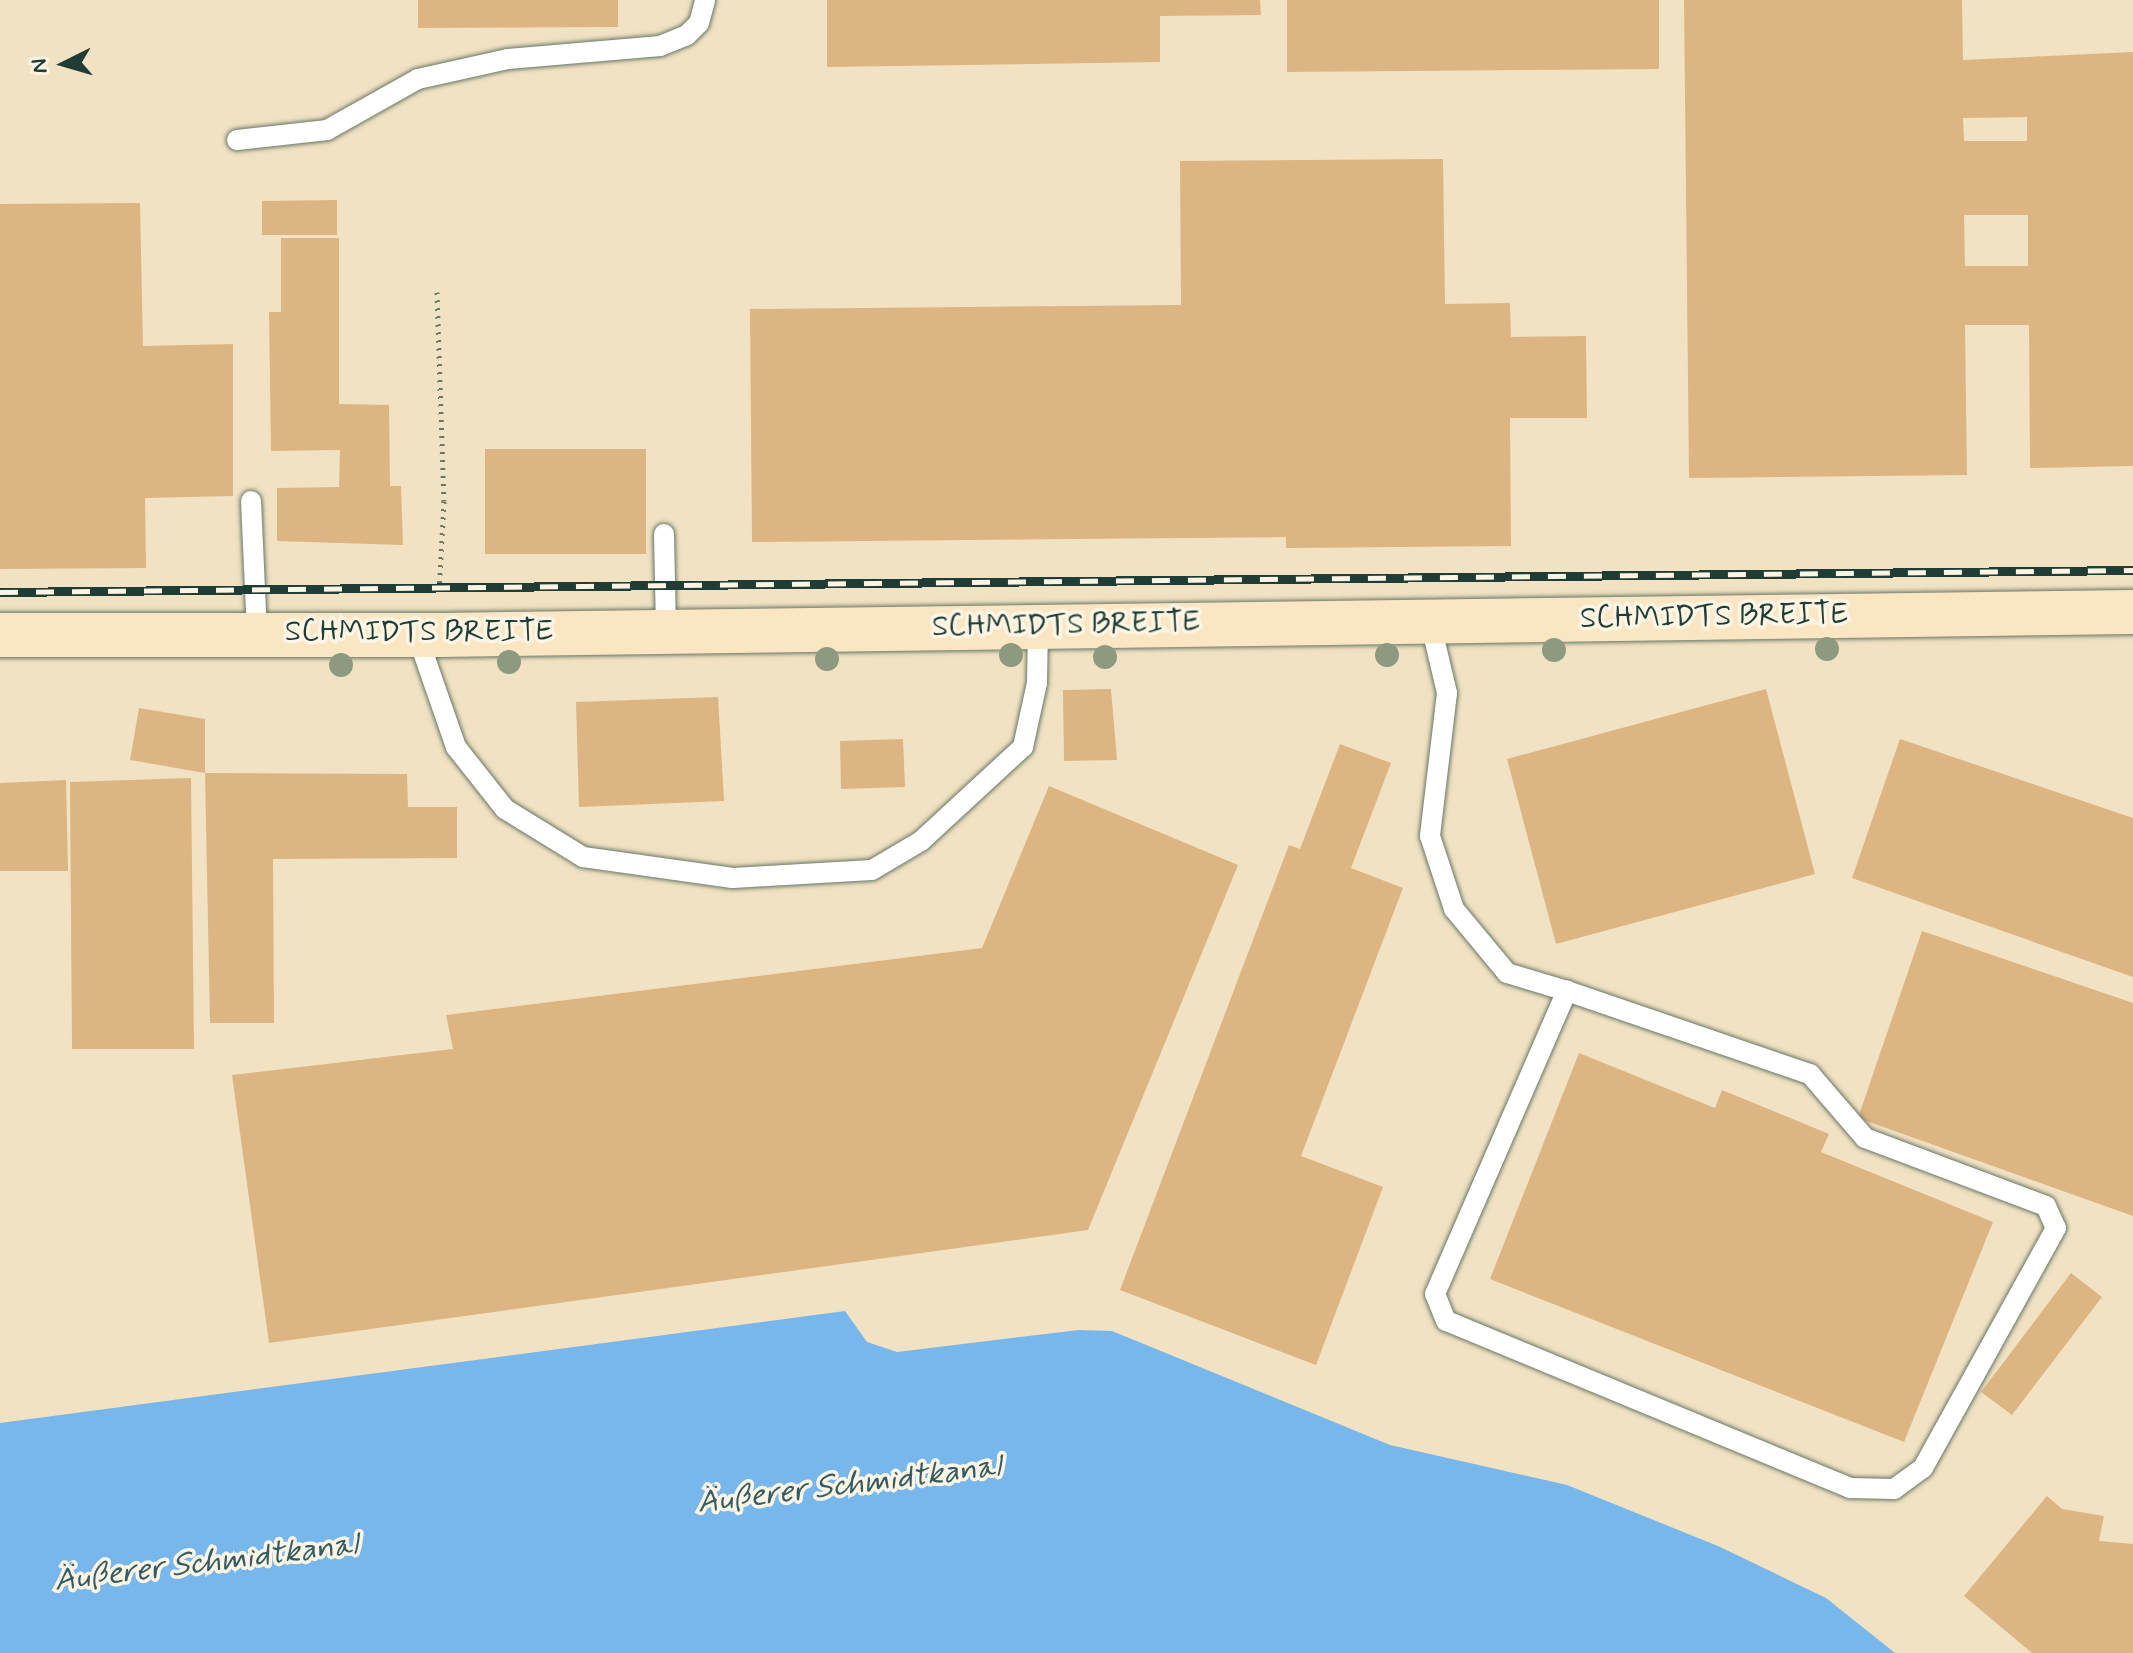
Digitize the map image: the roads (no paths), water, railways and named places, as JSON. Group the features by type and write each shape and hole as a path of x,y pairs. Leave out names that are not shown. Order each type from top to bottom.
{"main road":[{"name":"SCHMIDTS BREITE","path":"0,635 257,632 429,635 666,629 2133,612"}],"lane":[{"path":"237,140 327,130 418,79 508,59 660,46 693,29 705,0"},
{"path":"251,501 257,632"},
{"path":"664,534 666,629"},
{"path":"1430,621 1447,693 1430,836 1454,909 1507,973 1567,991 1810,1074 1865,1138 2046,1206 2056,1228 1923,1468 1894,1489 1850,1488 1446,1321 1435,1294 1567,991"},
{"path":"429,635 456,747 505,809 583,857 733,878 872,870 921,841 1023,747 1037,683 1038,625"}],"water":[{"name":"Äußerer Schmidtkanal","path":"845,1311 867,1342 897,1352 1079,1330 1112,1331 1390,1445 1567,1485 1718,1546 1826,1598 1895,1653 0,1653 0,1423"}],"railway":[{"path":"0,592 2133,570"}]}
